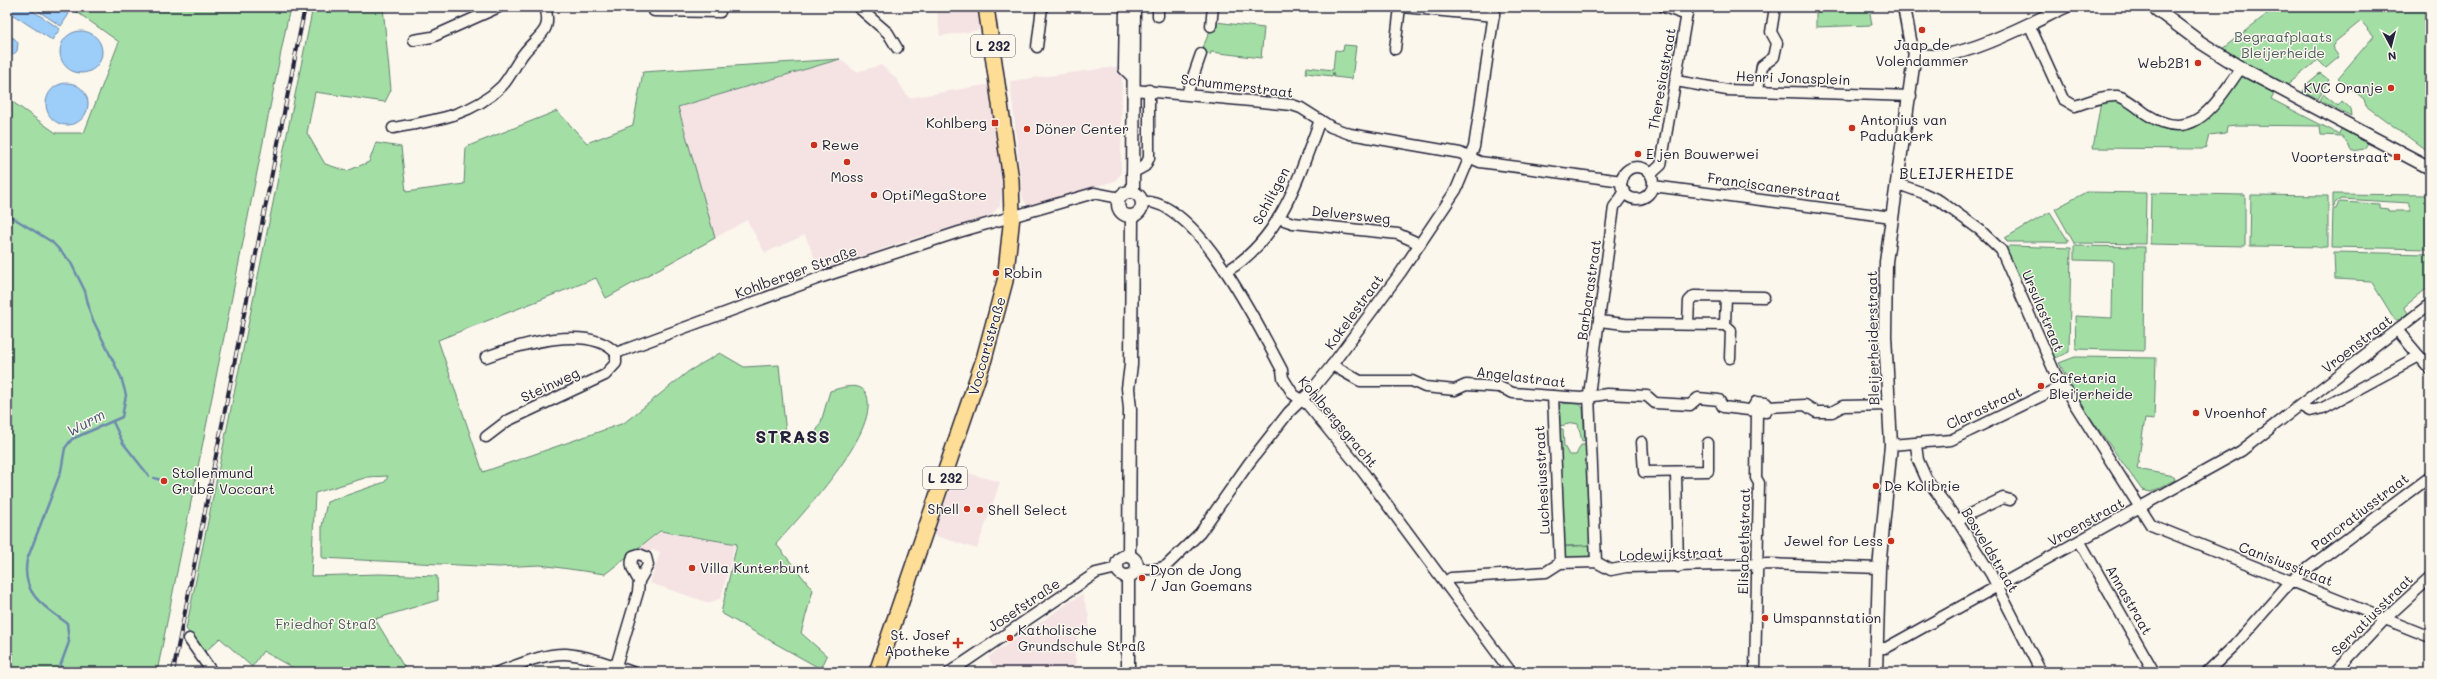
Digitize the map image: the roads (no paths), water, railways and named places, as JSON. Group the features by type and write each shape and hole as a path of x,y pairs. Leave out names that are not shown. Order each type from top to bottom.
{"main road":[{"name":"Voccartstraße","path":"877,672 994,328 1005,281 1012,216 1009,156 986,7"}],"street":[{"path":"414,40 432,37 499,7"},
{"path":"393,128 448,117 468,110 489,97 503,84 524,53 545,31 548,22 545,7"},
{"path":"858,7 888,33 897,48"},
{"path":"1037,47 1042,7"},
{"path":"1125,7 1124,69 1134,85"},
{"path":"1133,192 1134,7"},
{"path":"1211,26 1213,7"},
{"path":"1395,49 1400,7"},
{"path":"1403,7 1494,11"},
{"path":"1664,7 1687,11"},
{"path":"1758,89 1762,66 1774,57 1777,43 1771,32 1775,7"},
{"name":"Bleijerheiderstraat","path":"1876,672 1879,568 1891,446 1885,336 1885,282 1892,217 1911,96 1915,52 1911,45 1904,7"},
{"path":"1915,52 1930,55 1970,50 2065,7"},
{"path":"2153,7 2200,42 2241,68 2430,168"},
{"path":"654,10 689,9 720,12"},
{"name":"Kokelestraat","path":"1132,572 1157,569 1166,566 1200,533 1249,463 1294,406 1332,365 1420,244 1456,190 1471,159 1480,110 1494,11"},
{"name":"Theresiastraat","path":"1651,174 1661,165 1687,11"},
{"path":"2029,24 2063,99 2076,106 2109,96 2119,96 2159,122 2176,126 2188,124 2208,113 2241,68"},
{"path":"1187,94 1201,54"},
{"name":"Henri Jonasplein","path":"1676,81 1727,90 1758,89 1911,96"},
{"name":"Schummerstraat","path":"1134,85 1149,90 1292,105 1331,127 1365,138 1460,154 1471,159"},
{"path":"1132,172 1145,166 1149,158 1149,90"},
{"name":"Schiltgen","path":"1227,271 1249,256 1278,218 1291,193 1320,120"},
{"path":"1471,159 1480,162 1622,181"},
{"path":"1631,169 1644,169 1651,174 1653,186 1645,197 1632,197 1624,192 1622,181 1625,173 1631,169"},
{"name":"Ursulastraat","path":"1898,184 1940,201 1980,230 2001,250 2042,347 2062,386 2140,508"},
{"name":"Franciscanerstraat","path":"1653,186 1892,217"},
{"path":"1133,192 1139,195 1142,202 1140,211 1132,216 1125,215 1120,210 1120,198 1123,194 1133,192"},
{"name":"Barbarastraat","path":"1590,395 1614,207 1624,192"},
{"name":"Kohlberger Straße","path":"616,353 822,277 1012,216 1094,193 1120,198"},
{"name":"Kohlbergsgracht","path":"1142,202 1155,202 1178,216 1227,271 1282,370 1284,378 1293,394 1302,399 1363,472 1446,582 1511,672"},
{"path":"1129,556 1130,409 1128,388 1131,365 1132,216"},
{"name":"Delversweg","path":"1278,218 1298,223 1398,234 1420,244"},
{"path":"1688,324 1689,301 1694,296 1764,297"},
{"path":"1725,325 1726,296"},
{"name":"Vroenstraat","path":"1877,648 1886,648 2080,542 2241,451 2398,331 2430,304"},
{"path":"1599,321 1625,324 1725,325 1731,330 1730,358"},
{"path":"2398,331 2430,369"},
{"path":"486,357 523,345 581,338 598,341 608,346 616,353"},
{"name":"Steinweg","path":"486,437 506,421 605,374 616,363 616,353"},
{"path":"2301,406 2310,411 2323,408 2419,356"},
{"name":"Angelastraat","path":"1332,365 1360,381 1412,381 1425,387 1456,390 1466,385 1499,387 1513,393 1581,398 1590,395 1647,396 1655,403 1690,405 1698,398 1719,400 1723,407 1754,410 1756,402 1766,403 1769,407 1805,405 1816,412 1832,412 1843,406 1889,405"},
{"name":"Clarastraat","path":"1891,446 1916,445 1952,440 2062,386"},
{"path":"1590,395 1596,562"},
{"name":"Luchesiusstraat","path":"1553,396 1560,563"},
{"name":"Elisabethstraat","path":"1754,410 1758,565 1755,672"},
{"path":"1642,442 1644,472 1708,471 1708,443"},
{"name":"Bosveldstraat","path":"1916,445 1918,460 1926,478 1957,520 1998,587 2041,672"},
{"path":"1676,472 1678,567"},
{"name":"Pancratiusstraat","path":"2208,672 2235,645 2291,581 2430,477"},
{"path":"1957,520 2003,498 2010,500"},
{"name":"Canisiusstraat","path":"2140,508 2148,523 2154,527 2386,618 2430,637"},
{"name":"Annastraat","path":"2080,542 2154,672"},
{"path":"1128,672 1132,572 1136,561 1129,556 1120,558 1117,568 1121,574 1132,572"},
{"name":"Lodewijkstraat","path":"1446,582 1451,578 1546,572 1560,563 1596,562 1611,570 1626,567 1769,564 1879,568"},
{"name":"Josefstraße","path":"950,672 1096,573 1117,568"},
{"name":"Servatiusstraat","path":"2335,672 2386,618 2430,578"},
{"path":"616,666 638,592 639,581"},
{"path":"189,639 212,672"},
{"path":"498,672 547,657 565,654 584,657 632,672"}],"water":[{"path":"7,7 27,7 60,29 52,40 7,11"},
{"path":"32,7 59,7 69,14 61,26"},
{"path":"81,31 96,37 102,52 96,67 81,73 66,67 60,52 66,37"},
{"path":"7,37 14,38 18,43 17,51 13,55 7,55"},
{"path":"67,83 82,89 88,104 82,119 67,125 52,119 46,104 52,89"}],"waterway":[{"name":"Wurm","path":"7,214 52,242 70,261 85,291 91,316 121,377 126,395 122,417 72,439 65,448 61,471 27,560 27,581 36,598 50,611 67,623 69,642 58,672"},
{"path":"113,422 123,443 149,476"},
{"path":"154,478 164,481"}],"railway":[{"path":"173,672 305,7"}],"place":[{"name":"Jaap de Volendammer","path":"1922,30"},
{"name":"Web2B1","path":"2198,63"},
{"name":"KVC Oranje","path":"2391,88"},
{"name":"Kohlberg","path":"995,123"},
{"name":"Antonius van Paduakerk","path":"1852,128"},
{"name":"Döner Center","path":"1027,129"},
{"name":"Rewe","path":"814,145"},
{"name":"E jen Bouwerwei","path":"1638,154"},
{"name":"Voorterstraat","path":"2397,157"},
{"name":"Moss","path":"847,162"},
{"name":"OptiMegaStore","path":"874,195"},
{"name":"Robin","path":"996,273"},
{"name":"Cafetaria Bleijerheide","path":"2041,386"},
{"name":"Vroenhof","path":"2196,413"},
{"name":"Stollenmund Grube Voccart","path":"164,481"},
{"name":"De Kolibrie","path":"1876,486"},
{"name":"Shell","path":"967,509"},
{"name":"Shell Select","path":"980,510"},
{"name":"Jewel for Less","path":"1891,541"},
{"name":"Villa Kunterbunt","path":"692,568"},
{"name":"Dyon de Jong / Jan Goemans","path":"1142,578"},
{"name":"Umspannstation","path":"1765,618"},
{"name":"Katholische Grundschule Straß","path":"1010,638"},
{"name":"St. Josef Apotheke","path":"958,643"}],"district":[{"name":"BLEIJERHEIDE","path":"1957,174"},
{"name":"STRASS","path":"793,437"}],"park label":[{"name":"Begraafplaats Bleijerheide","path":"2283,46"},
{"name":"Friedhof Straß","path":"326,624"}]}
